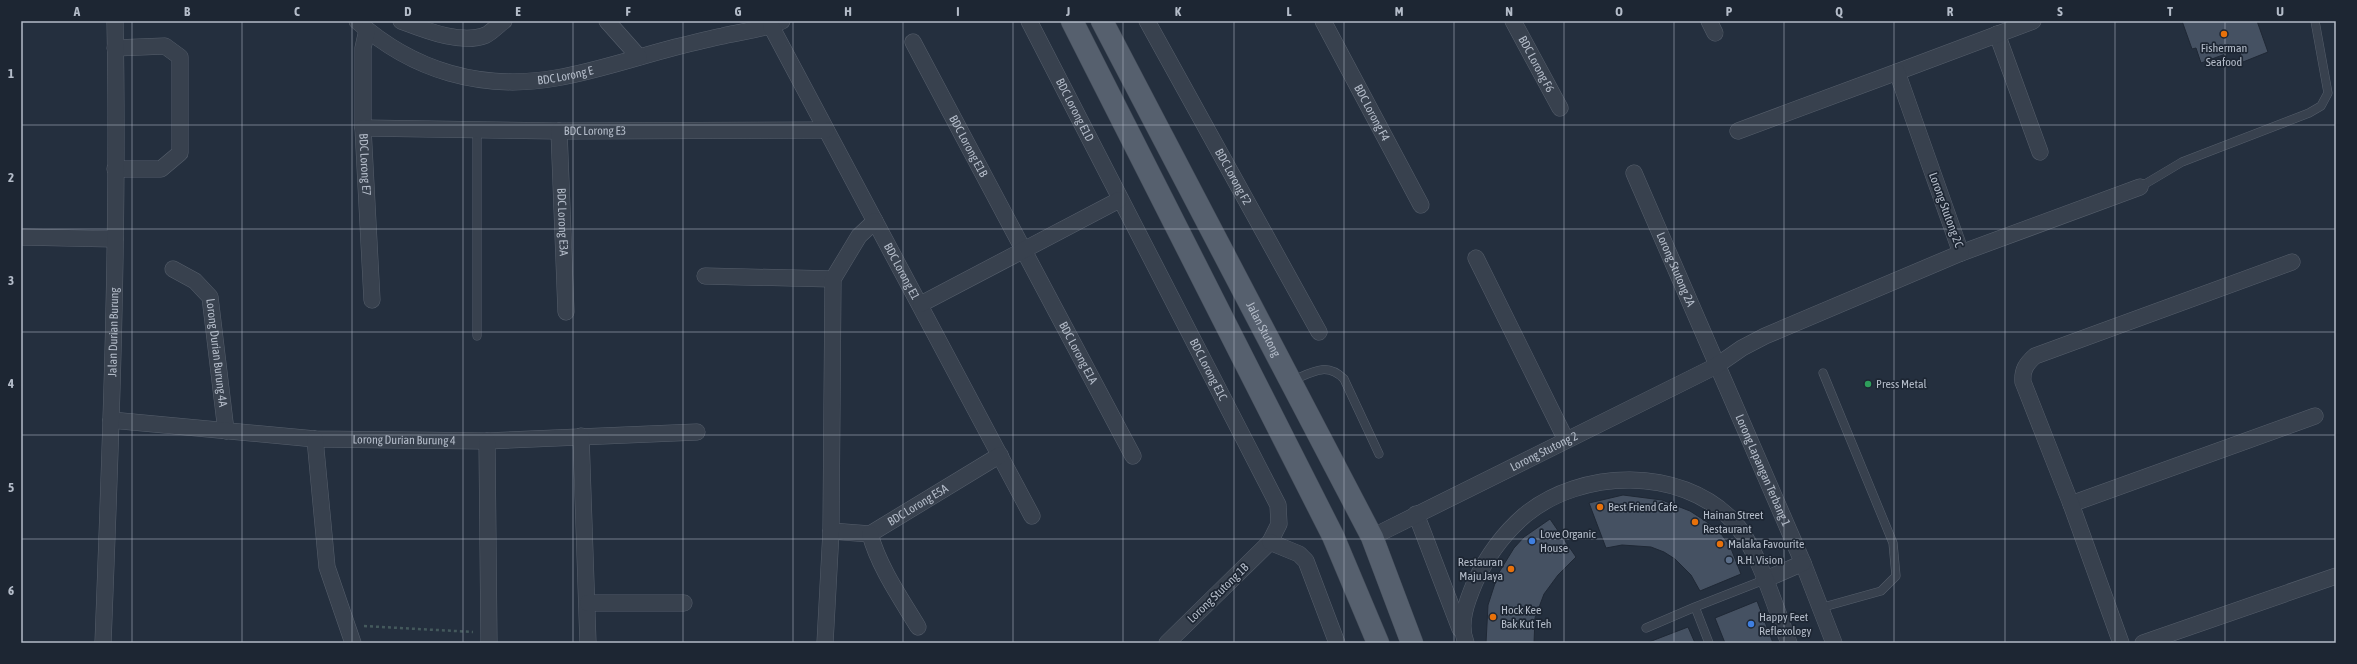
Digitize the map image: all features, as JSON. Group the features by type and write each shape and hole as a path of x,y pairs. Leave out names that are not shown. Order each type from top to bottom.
{"main road":[{"path":"1072,21 1333,536 1378,643"},
{"name":"Jalan Stutong","path":"1102,21 1372,537 1412,643"}],"street":[{"name":"Jalan Durian Burung","path":"103,643 112,420 115,239 115,21"},
{"path":"401,21 426,30 467,39 487,35 504,21"},
{"path":"607,21 639,57"},
{"name":"BDC Lorong E1D","path":"1028,21 1119,200"},
{"name":"BDC Lorong F2","path":"1147,21 1319,332"},
{"name":"BDC Lorong F4","path":"1323,21 1421,205"},
{"name":"BDC Lorong F6","path":"1514,21 1560,108"},
{"path":"1738,131 2033,21"},
{"name":"BDC Lorong E","path":"362,25 392,47 438,71 492,80 556,78 722,36 776,24"},
{"name":"BDC Lorong E1","path":"776,24 826,130 921,304 1032,516"},
{"name":"BDC Lorong E7","path":"362,25 363,128 372,300"},
{"path":"1997,34 2040,152"},
{"name":"BDC Lorong E1B","path":"913,42 1022,250"},
{"path":"115,48 165,46 180,57 180,153 161,169 115,169"},
{"name":"Lorong Stutong 2C","path":"1716,366 1742,348 1765,336 1961,253 1896,72"},
{"name":"BDC Lorong E3","path":"363,128 559,131 826,130"},
{"name":"BDC Lorong E3A","path":"559,131 566,312"},
{"name":"Lorong Stutong 2A","path":"1634,173 1716,366"},
{"path":"1961,253 2140,187"},
{"path":"921,304 1119,200"},
{"name":"BDC Lorong E1C","path":"1119,200 1278,505 1279,524 1270,542"},
{"path":"825,643 831,531 833,279 859,236 875,221"},
{"path":"21,237 115,239"},
{"name":"BDC Lorong E1A","path":"1022,250 1133,456"},
{"path":"1476,258 1566,440"},
{"path":"2120,643 2071,504 2023,382 2023,373 2027,363 2035,356 2292,262"},
{"name":"Lorong Durian Burung 4A","path":"173,269 195,281 210,298 226,431"},
{"path":"705,276 833,279"},
{"name":"Lorong Stutong 2","path":"1372,537 1716,366"},
{"name":"Lorong Lapangan Terbang 1","path":"1716,366 1803,563 1834,643"},
{"path":"2071,504 2315,416"},
{"name":"Lorong Durian Burung 4","path":"112,420 315,439 487,441 697,432"},
{"path":"581,436 588,603 588,643"},
{"path":"315,439 328,567 353,643"},
{"path":"487,441 489,638"},
{"name":"BDC Lorong E5A","path":"870,534 1000,454"},
{"path":"1464,638 1464,611 1486,557 1508,531 1526,514 1551,498 1582,486 1617,481 1648,480 1682,488 1707,501 1731,520 1747,540 1789,643"},
{"path":"1416,514 1464,638"},
{"path":"831,531 870,534 874,548 886,572 918,626"},
{"path":"1270,542 1299,554 1306,561 1337,643"},
{"name":"Lorong Stutong 1B","path":"1167,643 1270,542"},
{"path":"1764,580 1803,563"},
{"path":"2142,643 2336,576"},
{"path":"588,603 684,603"}],"lane":[{"path":"2140,187 2182,162 2309,113 2321,106 2328,93 2315,21"},
{"path":"477,130 477,336"},
{"path":"1290,382 1328,368 1336,371 1344,379 1379,454"},
{"path":"1820,608 1881,591 1896,576 1893,543 1823,373"},
{"path":"1646,628 1764,580"},
{"path":"1695,607 1709,643"}],"path":[{"path":"348,626 489,638"}],"building":[{"name":"Fisherman Seafood","path":"2182,21 2257,21 2268,52 2243,62 2239,49 2201,63 2196,48 2192,49"},
{"path":"1623,495 1662,500 1690,511 1707,522 1719,531 1730,546 1741,574 1700,591 1691,575 1675,559 1664,552 1651,547 1622,545 1606,548 1589,503"},
{"path":"1550,519 1576,557 1558,575 1544,594 1535,618 1534,643 1486,643 1488,605 1498,574 1514,548 1524,537"},
{"path":"1757,601 1773,643 1725,643 1715,618"},
{"path":"1688,627 1695,643 1649,643 1649,642"}],"place":[{"name":"Fisherman Seafood","path":"2224,34"},
{"name":"Press Metal","path":"1868,384"},
{"name":"Best Friend Cafe","path":"1600,507"},
{"name":"Hainan Street Restaurant","path":"1695,522"},
{"name":"Love Organic House","path":"1532,541"},
{"name":"Malaka Favourite","path":"1720,544"},
{"name":"R.H. Vision","path":"1729,560"},
{"name":"Restauran Maju Jaya","path":"1511,569"},
{"name":"Hock Kee Bak Kut Teh","path":"1493,617"},
{"name":"Happy Feet Reflexology","path":"1751,624"}]}
